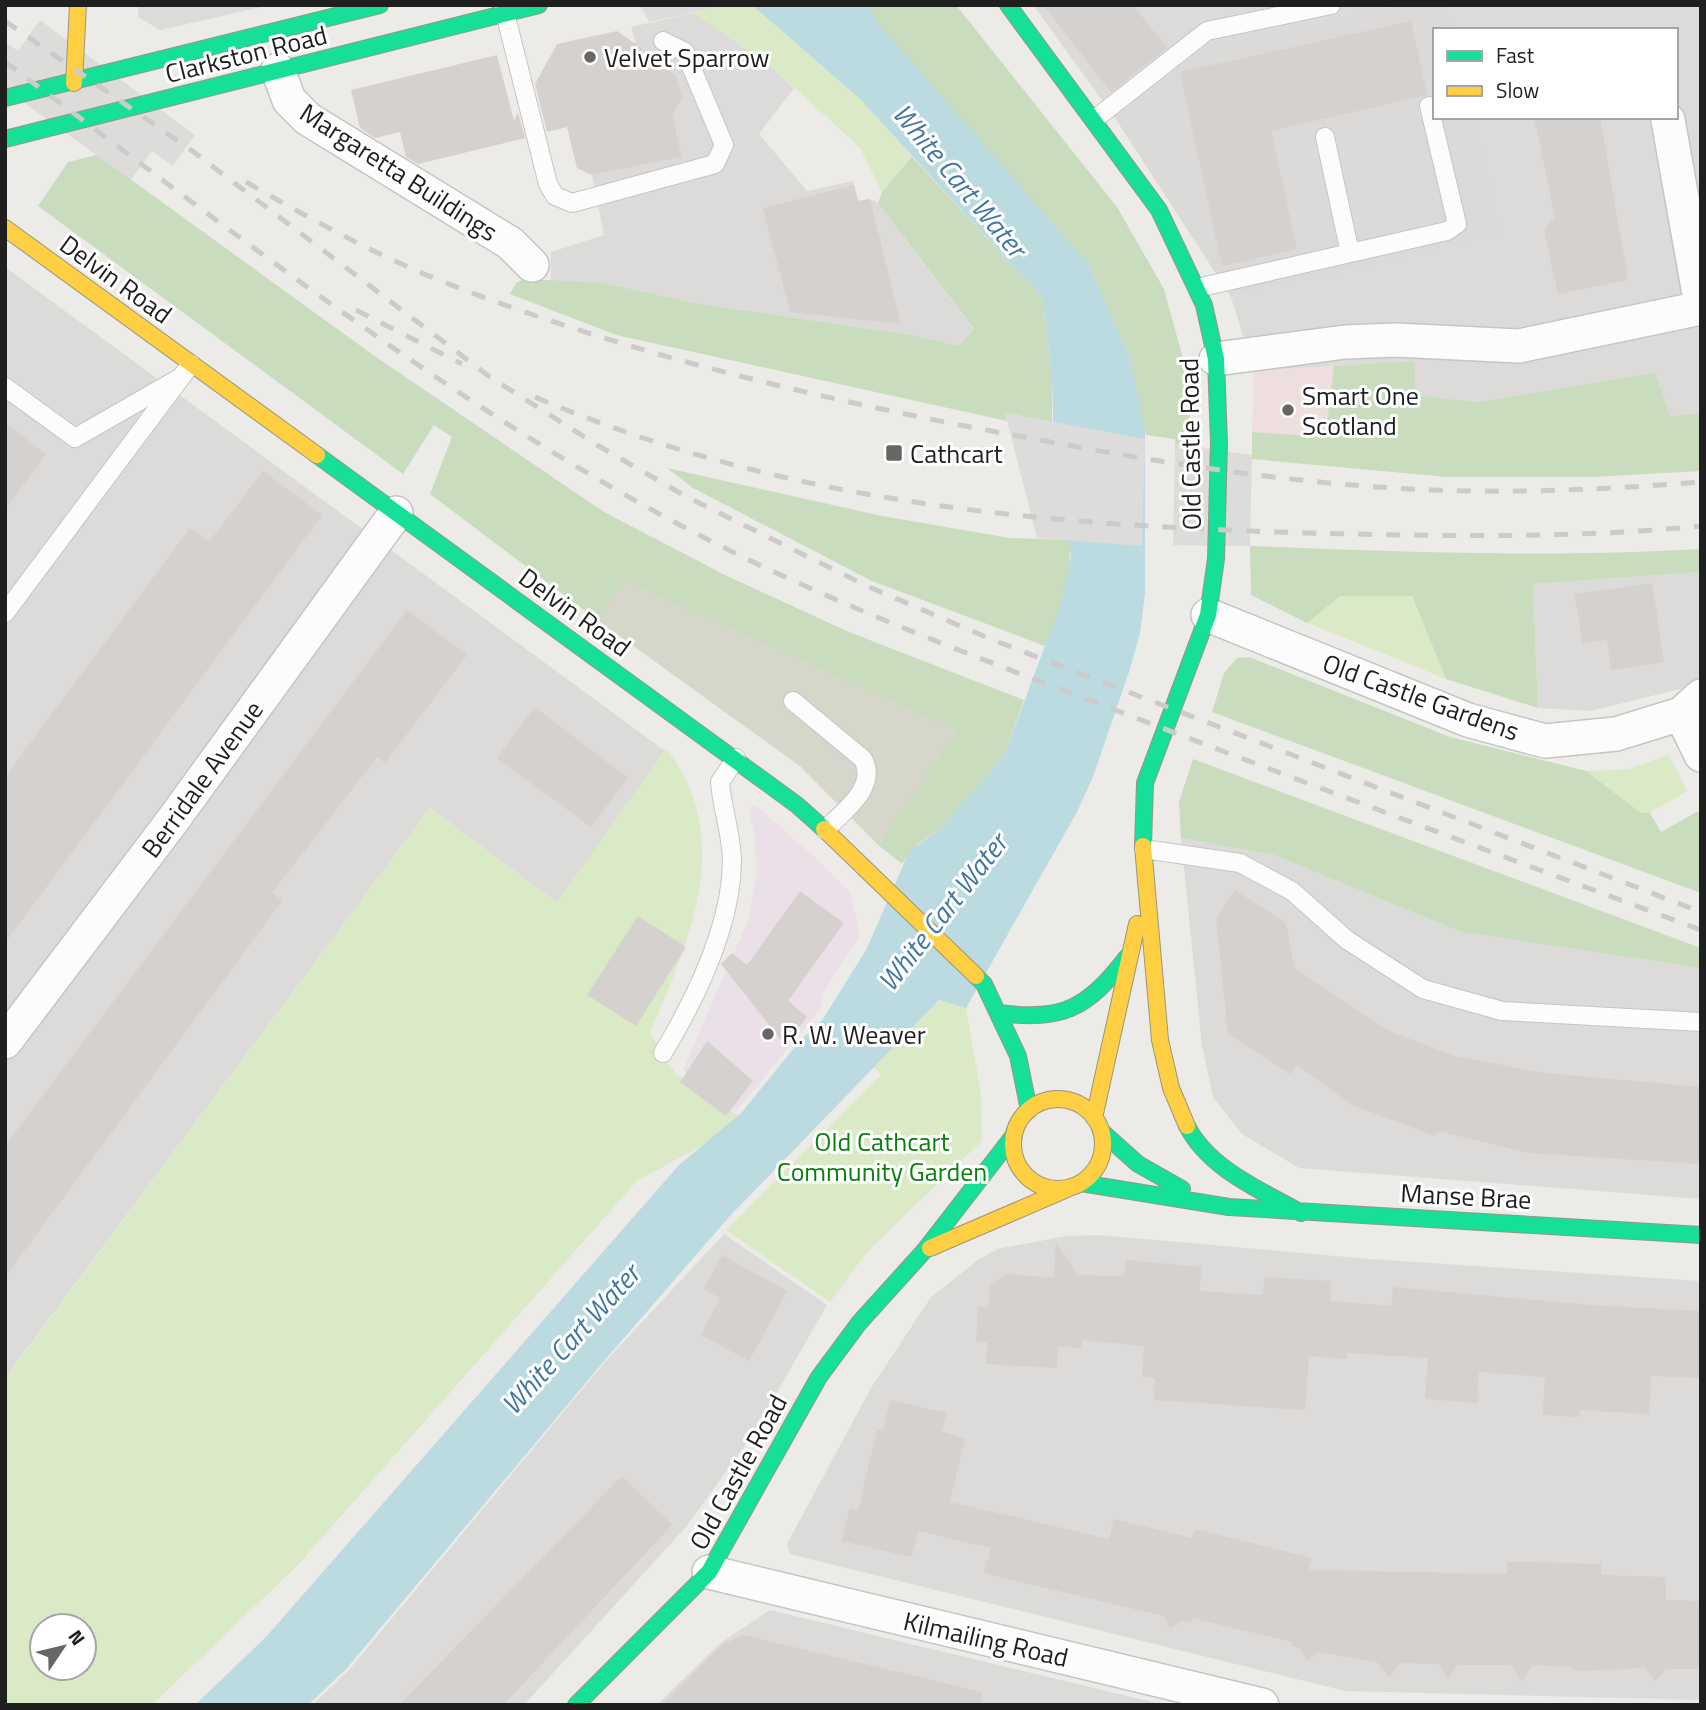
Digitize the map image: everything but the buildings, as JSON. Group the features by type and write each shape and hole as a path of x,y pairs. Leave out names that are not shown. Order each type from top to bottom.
{"main road":[{"path":"74,83 78,5"},
{"name":"Clarkston Road","path":"5,98 380,5"},
{"name":"Clarkston Road","path":"5,139 504,10 539,5"},
{"name":"Old Castle Road","path":"1008,5 1160,210 1204,305 1216,359 1216,559 1208,615 1145,783 1142,805 1145,888 1164,1064 1175,1099 1191,1134 1219,1163 1301,1213"},
{"name":"Clarkston Road","path":"32,109 74,83"},
{"name":"Delvin Road","path":"5,228 186,371 396,513 736,758 825,830 984,984 1018,1056 1029,1110"},
{"name":"Old Castle Road","path":"925,1250 981,1223 1074,1186 1100,1160 1103,1145 1097,1124 1145,888"},
{"name":"Old Castle Road","path":"998,1013 1021,1017 1081,1004 1100,991 1130,953"},
{"path":"1029,1110 1056,1099 1070,1101 1097,1124"},
{"name":"Old Castle Road","path":"576,1705 709,1573 819,1377 866,1315 925,1250 1014,1135 1029,1110"},
{"name":"Manse Brae","path":"1097,1124 1131,1161 1163,1181 1229,1207"},
{"path":"1014,1135 1013,1150 1026,1176 1052,1189 1074,1186"},
{"name":"Manse Brae","path":"1074,1186 1229,1207 1301,1213 1441,1218 1701,1235"}],"street":[{"name":"Margaretta Buildings","path":"278,70 289,100 308,119 510,243 532,265"},
{"path":"1216,359 1345,342 1396,340 1519,346 1701,307 1668,120"},
{"name":"Berridale Avenue","path":"5,1042 173,820 396,513"},
{"name":"Old Castle Gardens","path":"1208,615 1468,720 1545,741 1616,734 1691,705 1701,755"},
{"name":"Kilmailing Road","path":"709,1573 1262,1705"}],"lane":[{"path":"1095,119 1207,31 1331,5"},
{"path":"504,10 548,184 555,196 572,203 715,164 724,145 685,52 663,41"},
{"path":"1197,288 1447,231 1457,225 1429,107"},
{"path":"1325,137 1350,253"},
{"path":"5,387 75,438 186,371"},
{"path":"5,613 186,371"},
{"path":"793,701 863,759 868,769 867,782 858,795 825,830"},
{"path":"663,1053 700,979 726,903 732,863 720,782 736,758"},
{"path":"1144,849 1240,863 1292,891 1347,940 1423,989 1502,1011 1701,1023"}],"shaded area":[{"path":"138,5 270,5 160,30 138,17"},
{"path":"1033,5 1400,5 1212,39 1115,118"},
{"path":"1400,5 1448,5 1454,28 1433,28 1433,119 1473,119 1500,234 1231,297 1115,118 1212,39"},
{"path":"1448,5 1701,5 1701,413 1670,416 1654,372 1477,402 1415,395 1414,361 1254,371 1231,297 1303,280 1433,119 1678,119 1678,28 1454,28"},
{"path":"693,13 770,65 794,88 759,134 807,191 853,181 858,201 870,199 878,203 974,330 959,346 912,335 700,304 604,283 551,281 551,252 604,235 592,175 682,157 672,115 649,69 644,50 638,51 631,27"},
{"path":"5,267 665,751 557,903 430,808 5,1378"},
{"path":"1334,366 1325,437 1252,432 1254,371"},
{"path":"1701,572 1701,698 1692,686 1591,711 1538,708 1533,584"},
{"path":"625,579 958,730 878,845 801,767 596,619"},
{"path":"755,805 810,853 851,894 860,935 822,995 820,1009 736,1112 683,1070 749,918 756,874 755,838 749,809"},
{"path":"1181,838 1274,855 1461,932 1701,968 1701,1199 1299,1168 1242,1134 1213,1097 1202,1046"},
{"path":"724,1234 827,1305 752,1436 685,1528 524,1705 312,1705 349,1670 605,1362"},
{"path":"1099,1235 1370,1259 1701,1281 1701,1700 1345,1691 790,1554 787,1544 871,1388 931,1297 978,1260 997,1249 1066,1236"},
{"path":"770,1610 1165,1705 657,1705 719,1644"}],"green space":[{"path":"728,5 752,5 859,98 912,157 882,192 860,148 770,65 693,13"},
{"path":"867,5 956,5 1117,207 1164,289 1187,373 1192,446 1175,444 1175,439 1146,435 1129,355 1089,265 878,24"},
{"path":"97,155 376,357 604,512 727,576 849,632 1024,700 1004,756 940,829 917,844 902,864 878,845 957,730 625,580 596,619 430,494 452,437 434,425 403,474 38,206 68,162"},
{"path":"912,157 1042,298 1052,374 1052,422 1005,413 1007,421 616,335 510,294 516,283 524,279 604,283 700,304 912,335 959,346 974,329 878,203 882,192"},
{"path":"1414,361 1416,395 1477,402 1655,372 1670,416 1701,413 1701,471 1592,477 1447,477 1252,459 1252,432 1325,437 1334,366"},
{"path":"667,468 882,516 1010,538 1069,540 1067,581 1045,646 872,581 693,488"},
{"path":"1250,546 1532,554 1701,549 1701,572 1533,584 1538,708 1446,679 1412,596 1340,596 1307,623 1251,595"},
{"path":"1340,596 1412,596 1446,679 1307,623"},
{"path":"1249,657 1450,737 1586,771 1641,813 1650,813 1661,832 1698,811 1701,814 1701,893 1212,712 1224,673 1237,658"},
{"path":"666,748 687,782 699,817 702,853 699,889 691,925 650,1033 676,1074 738,1115 707,1143 637,1181 297,1566 152,1705 5,1705 5,1379 430,808 557,903"},
{"path":"1669,755 1687,791 1650,813 1641,813 1586,771 1628,769"},
{"path":"1193,759 1701,948 1701,968 1461,932 1274,855 1181,838 1179,802"},
{"name":"Old Cathcart Community Garden","path":"939,1000 966,1008 981,1094 982,1141 867,1252 830,1302 726,1230 881,1075 874,1067"}],"water":[{"name":"White Cart Water","path":"752,5 867,5 879,24 1089,265 1129,355 1145,428 1145,594 1140,633 1130,669 1093,777 1077,812 966,1008 939,1000 729,1217 604,1361 347,1668 308,1705 195,1705 266,1637 679,1165 741,1113 800,1041 823,1019 866,950 910,850 940,829 1004,756 1062,600 1071,557 1054,458 1052,374 1042,298 859,98"}],"pier":[{"path":"640,5 728,5 649,22"},
{"path":"40,20 195,135 173,166 152,151 131,180 5,89 5,42 18,51"},
{"path":"1005,413 1145,439 1142,546 1037,538"},
{"path":"1175,444 1252,455 1250,546 1173,545"}],"railway":[{"path":"5,21 191,150 490,377 597,445 687,497 867,586 993,640 1701,912"},
{"path":"5,62 257,250 428,372 605,483 697,534 801,584 961,651 1701,930"},
{"path":"246,182 391,259 505,305 569,327 700,365 898,412 1155,460 1346,485 1502,491 1701,482"},
{"path":"356,310 462,364"},
{"path":"535,397 629,433 724,462 819,485 1012,515 1209,529 1407,535 1554,535 1701,526"}],"traffic: fast":[{"path":"5,98 380,5"},
{"path":"5,139 539,5"},
{"path":"1008,5 1159,210 1204,305 1216,359 1219,443 1216,559 1208,615 1145,783 1143,846"},
{"path":"317,455 797,805 824,829"},
{"path":"998,1013 1041,1015 1073,1007 1099,988 1127,957"},
{"path":"976,976 984,984 1018,1056 1029,1110"},
{"path":"1187,1126 1208,1154 1222,1166 1253,1187 1301,1213"},
{"path":"1101,1131 1138,1164 1182,1189"},
{"path":"576,1705 709,1572 819,1377 859,1323 925,1250 1014,1135"},
{"path":"1081,1183 1229,1207 1701,1235"}],"traffic: slow":[{"path":"74,83 78,5"},
{"path":"5,228 317,455"},
{"path":"824,829 976,976"},
{"path":"1143,846 1160,1040 1171,1088 1187,1126"},
{"path":"1094,1118 1137,924"},
{"path":"1058,1099 1075,1103 1090,1112 1099,1127 1103,1144 1099,1161 1090,1176 1075,1185 1058,1189 1041,1185 1026,1176 1017,1161 1013,1144 1017,1127 1026,1112 1041,1103 1058,1099"},
{"path":"930,1248 1067,1189"}],"place":[{"name":"Velvet Sparrow","path":"590,57"},
{"name":"Smart One Scotland","path":"1288,410"},
{"name":"Cathcart","path":"894,453"},
{"name":"R. W. Weaver","path":"768,1034"}]}
